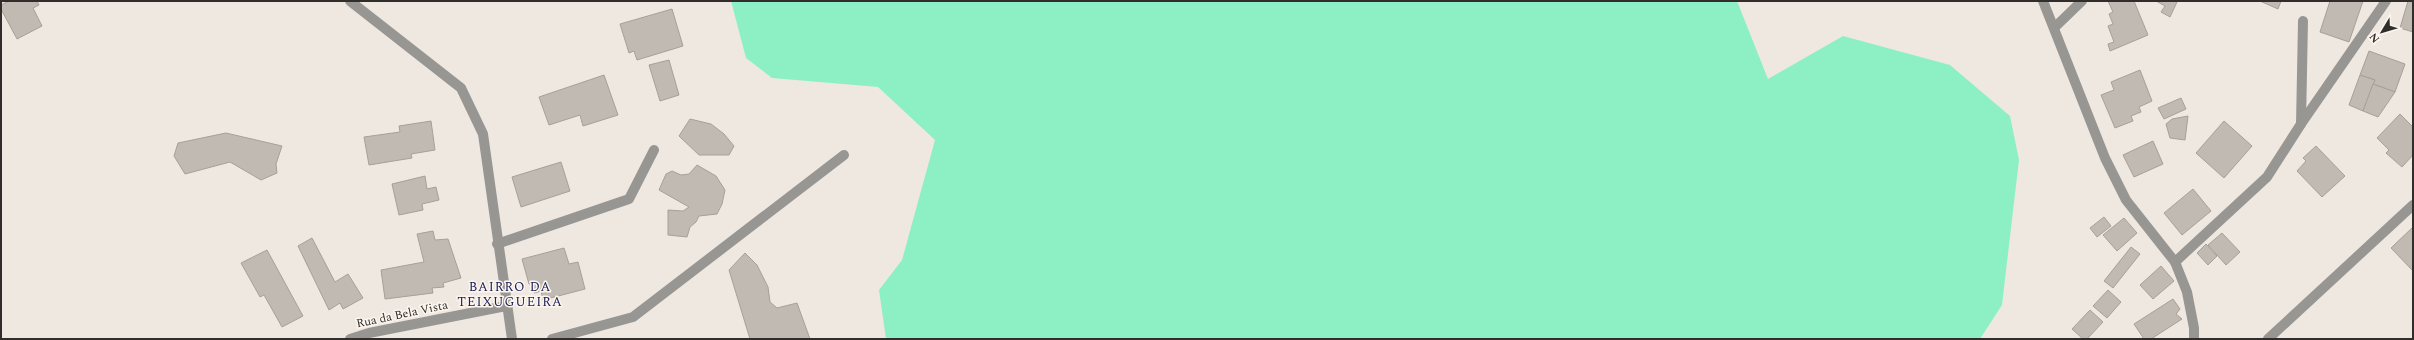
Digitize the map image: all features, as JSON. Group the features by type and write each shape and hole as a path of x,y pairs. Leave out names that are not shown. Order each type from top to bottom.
{"street":[{"path":"350,1 461,88 483,134 497,244 512,339"},
{"path":"2043,1 2055,27 2105,158 2126,200 2175,262 2187,292 2194,328 2194,339"},
{"path":"2055,27 2082,1"},
{"path":"2175,262 2268,178 2301,124 2386,1"},
{"path":"2301,124 2303,22"},
{"path":"497,244 629,199 654,150"},
{"path":"552,339 633,317 844,155"},
{"path":"2268,339 2413,205"},
{"name":"Rua da Bela Vista","path":"350,339 369,333 506,306"}],"green space":[{"path":"731,1 1737,1 1768,79 1843,36 1950,65 2010,116 2019,160 2002,305 1980,339 886,339 879,290 902,260 935,140 878,87 772,78 746,58"}],"building":[{"path":"9,1 37,1 39,5 33,8 42,26 17,39 1,9 1,5"},
{"path":"2108,1 2134,1 2148,35 2110,51 2108,44 2114,42 2108,26 2113,24 2109,14 2113,12"},
{"path":"2156,1 2177,2 2170,17 2161,12 2165,6"},
{"path":"2260,1 2281,1 2278,9"},
{"path":"2330,1 2363,1 2349,42 2320,32"},
{"path":"2408,1 2413,1 2413,32 2400,28"},
{"path":"672,9 683,46 637,60 634,51 629,53 620,24"},
{"path":"2369,51 2405,64 2395,92 2373,84 2375,80 2360,75"},
{"path":"669,60 679,95 660,101 649,65"},
{"path":"2140,70 2152,101 2139,107 2141,112 2131,116 2133,121 2115,128 2101,95 2114,90 2111,82"},
{"path":"604,75 618,115 583,126 580,115 549,125 539,97"},
{"path":"2360,75 2375,80 2363,111 2349,105"},
{"path":"2373,84 2395,92 2378,117 2363,111"},
{"path":"2181,98 2186,109 2164,119 2158,108"},
{"path":"2400,114 2412,126 2413,125 2413,155 2402,167 2386,153 2389,150 2377,138"},
{"path":"2188,116 2185,140 2170,138 2166,124 2172,119"},
{"path":"690,119 711,124 724,134 734,146 729,155 699,155 679,136"},
{"path":"431,121 435,150 411,154 412,158 369,165 364,137 400,132 399,126"},
{"path":"2224,121 2252,146 2224,178 2196,153"},
{"path":"226,133 282,146 276,164 277,173 261,180 230,162 185,174 174,156 178,143"},
{"path":"2153,141 2163,164 2134,177 2123,155"},
{"path":"2316,146 2345,176 2322,197 2297,171 2306,161 2303,158"},
{"path":"561,162 570,191 521,207 512,177"},
{"path":"697,165 716,176 725,190 722,204 717,214 699,216 696,222 690,227 687,237 668,235 668,210 683,211 689,207 659,190 666,174 672,171 681,175 689,174"},
{"path":"425,176 427,189 436,187 439,200 422,204 423,210 399,215 392,184"},
{"path":"2193,189 2211,211 2182,235 2164,213"},
{"path":"2104,217 2111,226 2097,237 2090,228"},
{"path":"2124,218 2137,233 2117,251 2103,235"},
{"path":"2413,227 2413,271 2391,248"},
{"path":"433,231 435,240 448,239 461,278 443,283 444,287 432,288 433,293 385,299 381,270 424,262 417,234"},
{"path":"2222,233 2240,252 2226,265 2208,245"},
{"path":"312,238 335,282 348,274 363,298 343,309 340,303 329,310 298,246"},
{"path":"2206,244 2217,256 2208,265 2197,253"},
{"path":"2131,247 2140,254 2113,288 2104,281"},
{"path":"564,248 569,264 578,262 585,289 543,300 541,291 534,293 532,283 529,284 522,259"},
{"path":"267,250 303,316 282,327 264,295 260,297 241,263"},
{"path":"745,253 757,265 768,287 770,302 777,308 797,303 810,339 750,339 729,270"},
{"path":"2161,266 2174,281 2153,299 2140,285"},
{"path":"2108,290 2121,302 2107,318 2093,306"},
{"path":"2173,299 2180,309 2176,314 2182,319 2151,339 2144,339 2134,324"},
{"path":"2090,310 2103,322 2087,339 2083,339 2072,329"}],"district":[{"name":"BAIRRO DA TEIXUGUEIRA","path":"510,294"}]}
